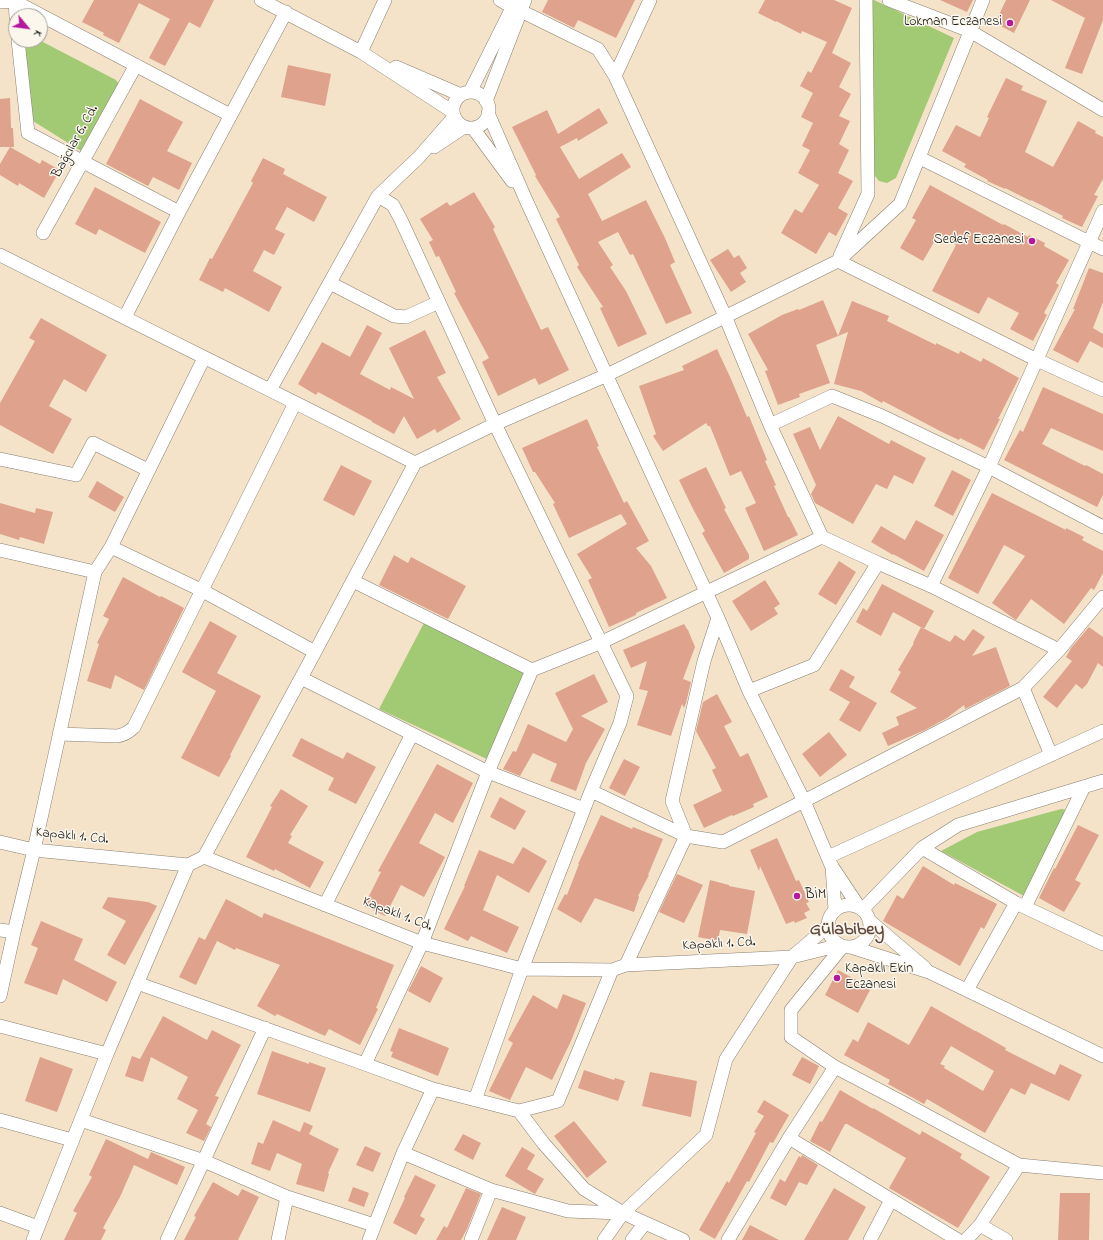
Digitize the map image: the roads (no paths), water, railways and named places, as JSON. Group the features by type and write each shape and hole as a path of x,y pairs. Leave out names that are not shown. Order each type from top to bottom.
{"street":[{"path":"0,2 14,0 230,115"},
{"path":"261,0 361,52 454,114 460,124 468,127 526,200"},
{"path":"361,52 385,0"},
{"path":"500,0 519,4 598,49 615,76 725,316 770,425 822,537 931,586 1059,650"},
{"path":"615,76 650,0"},
{"path":"838,261 868,194 866,0"},
{"path":"889,0 970,31 1103,110"},
{"path":"33,1240 136,983 188,865 204,857 415,464 495,424 607,375 838,261 900,204 983,0"},
{"path":"270,390 378,196 419,157 454,114 455,102 466,94 519,4"},
{"path":"419,157 468,127 478,126 487,119 487,107 519,4"},
{"path":"125,317 230,115 286,12"},
{"path":"19,48 28,133 179,212"},
{"path":"361,52 466,94 480,95 487,107 526,200 718,618 749,691 804,801 830,861 871,922 929,972"},
{"name":"Bağcılar 6. Cd.","path":"43,234 84,162 136,65"},
{"path":"920,158 1103,249"},
{"path":"378,196 393,205 401,220 495,424 627,696 620,723 584,809 522,968 475,1100"},
{"path":"931,586 989,467 1103,211"},
{"path":"0,255 415,464"},
{"path":"838,261 1037,360 1103,390"},
{"path":"330,283 394,316 406,317 439,302"},
{"path":"0,996 34,850 95,572 111,547 204,358"},
{"path":"770,425 832,396 882,416 989,467 1103,527"},
{"path":"59,734 123,736 134,727 203,591 295,403"},
{"path":"0,459 76,475 93,443 148,470"},
{"path":"365,1064 422,943 488,772 532,670 602,642 822,537"},
{"path":"111,547 203,591 315,652"},
{"path":"0,550 95,572"},
{"path":"749,691 814,665 878,563"},
{"path":"353,581 532,670"},
{"path":"592,791 686,836 723,842 1023,688 1059,650 1103,597"},
{"path":"626,965 686,836 672,801 704,661 718,618"},
{"path":"301,678 488,772 584,809"},
{"path":"1023,688 1051,755"},
{"path":"830,861 1051,755 1103,732"},
{"path":"325,905 412,734"},
{"path":"861,908 922,848 958,825 1103,781"},
{"path":"968,990 1020,905 1084,787"},
{"name":"Kapaklı 1. Cd.","path":"0,842 34,850 188,865"},
{"path":"922,848 1020,905 1103,944"},
{"name":"Kapaklı 1. Cd.","path":"204,857 422,943 522,968 612,970 626,965 792,957 844,946"},
{"path":"830,861 834,910"},
{"path":"861,908 851,904 842,905 834,910 829,917 828,926 834,942 929,972 1103,1056"},
{"path":"871,922 870,931 866,939 859,945 844,946 791,1010 791,1037 835,1067 1019,1165 1103,1173"},
{"path":"604,1240 623,1213 706,1135 726,1059 792,957 828,926"},
{"path":"0,930 14,932"},
{"path":"136,983 433,1089 519,1111 558,1101 612,970"},
{"path":"0,1026 107,1054"},
{"path":"167,1240 265,1028"},
{"path":"728,1240 789,1138 835,1067"},
{"path":"368,1240 403,1153 433,1089"},
{"path":"519,1111 544,1144 584,1189 623,1213 683,1240"},
{"path":"0,1120 72,1140"},
{"path":"81,1120 204,1161 287,1197 374,1225"},
{"path":"789,1138 958,1240"},
{"path":"403,1153 491,1190 568,1211 623,1213"},
{"path":"966,1240 980,1225 1019,1165"},
{"path":"471,1240 491,1190"},
{"path":"278,1240 287,1197"},
{"path":"870,1240 891,1200"},
{"path":"0,1213 38,1227"},
{"path":"632,1240 645,1223"},
{"path":"980,1225 1006,1240"}],"place":[{"name":"Lokman Eczanesi","path":"1010,23"},
{"name":"Sedef Eczanesi","path":"1032,241"},
{"name":"BİM","path":"797,896"},
{"name":"Kapaklı Ekin Eczanesi","path":"837,978"}],"district":[{"name":"Gülabibey","path":"847,931"}]}
